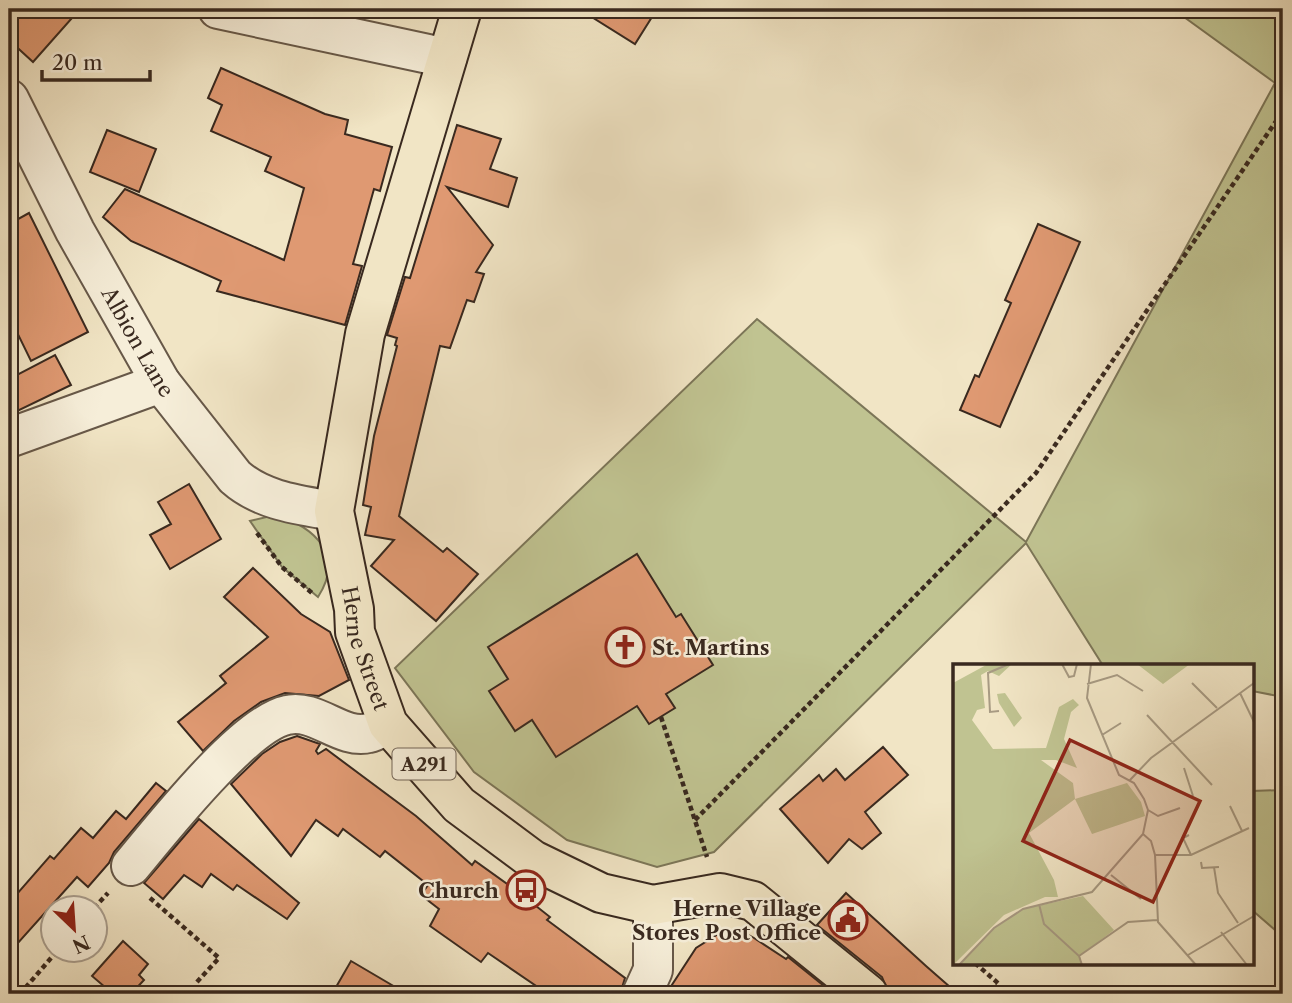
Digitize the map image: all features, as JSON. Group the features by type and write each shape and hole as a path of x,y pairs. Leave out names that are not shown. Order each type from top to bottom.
{"main road":[{"name":"Herne Street","path":"462,9 365,334 334,511 354,609 355,632 388,724 460,805 533,860 601,893 653,905 720,893 753,901 868,994"}],"street":[{"path":"218,9 447,58"},
{"name":"Albion Lane","path":"9,99 75,231 161,383 234,477 247,488 288,504 334,511"},
{"path":"9,438 161,383"},
{"path":"137,879 213,770 262,729 287,715 311,717 347,732 368,734 388,724"},
{"path":"642,994 653,970 653,905"}],"path":[{"path":"695,820 1037,473 1283,111"},
{"path":"234,477 253,526 282,567 322,600 354,609"},
{"path":"661,717 710,868"},
{"path":"137,879 219,958 196,984"},
{"path":"20,994 46,964"},
{"path":"976,964 999,984 990,994"}],"green space":[{"path":"1173,9 1283,9 1283,697 1254,691 1254,664 1102,664 1026,543 714,852 657,867 567,840 474,772 395,668 757,319 1026,542 1275,83"},
{"path":"275,515 302,527 322,545 328,568 326,582 318,597 282,567 250,521"},
{"path":"1283,790 1283,937 1254,912 1254,791"}],"building":[{"path":"22,9 80,9 33,62 9,40 9,24"},
{"path":"579,9 657,9 635,44"},
{"path":"221,68 325,114 348,120 345,134 392,147 380,191 374,189 353,264 362,266 345,325 217,291 221,281 131,241 103,217 125,189 284,260 304,188 265,171 271,157 211,131 222,105 208,98"},
{"path":"457,125 501,139 490,169 517,178 508,207 447,187 493,245 476,272 484,274 474,302 467,300 450,348 440,346 399,516 443,552 447,548 478,574 436,621 371,566 394,540 365,535 371,507 363,505 374,436 397,346 397,338 387,335 405,277 410,278"},
{"path":"107,130 156,149 139,192 90,172"},
{"path":"29,213 88,332 31,361 9,316 9,224"},
{"path":"1038,224 1080,242 1000,427 960,410 975,375 979,377 1011,303 1005,300"},
{"path":"55,355 71,385 9,415 9,379"},
{"path":"189,484 221,539 170,569 150,535 171,524 158,502"},
{"path":"637,554 676,617 681,614 713,665 666,694 675,708 649,724 637,706 556,757 532,720 515,731 489,691 508,679 488,647"},
{"path":"253,568 301,614 330,632 349,680 319,696 285,693 261,702 234,721 203,751 178,722 226,683 220,676 268,637 224,597"},
{"path":"297,736 320,744 316,751 318,754 326,749 416,816 472,865 475,861 550,917 547,920 625,978 620,994 548,994 488,953 481,962 430,926 439,909 421,895 428,885 385,851 380,857 343,829 338,836 316,820 291,856 231,784 262,754 280,742"},
{"path":"883,747 908,775 865,812 881,833 862,849 849,839 828,863 780,809 819,775 823,781 836,769 845,780"},
{"path":"156,783 166,791 88,887 77,877 62,894 38,894 38,921 9,953 9,903 50,856 54,859 81,828 93,838 116,811 126,819"},
{"path":"199,819 299,903 287,919 237,885 233,890 211,874 202,887 184,875 163,899 144,883"},
{"path":"846,893 958,994 889,994 882,977 817,925"},
{"path":"723,931 745,933 786,959 788,957 834,994 666,994 696,948"},
{"path":"123,941 148,964 139,975 144,980 131,994 113,994 92,976 103,964 108,964 108,958"},
{"path":"351,961 407,994 332,994"}],"place":[{"name":"St. Martins","path":"625,647"},
{"name":"Church","path":"526,890"},
{"name":"Herne Village Stores Post Office","path":"848,920"}]}
